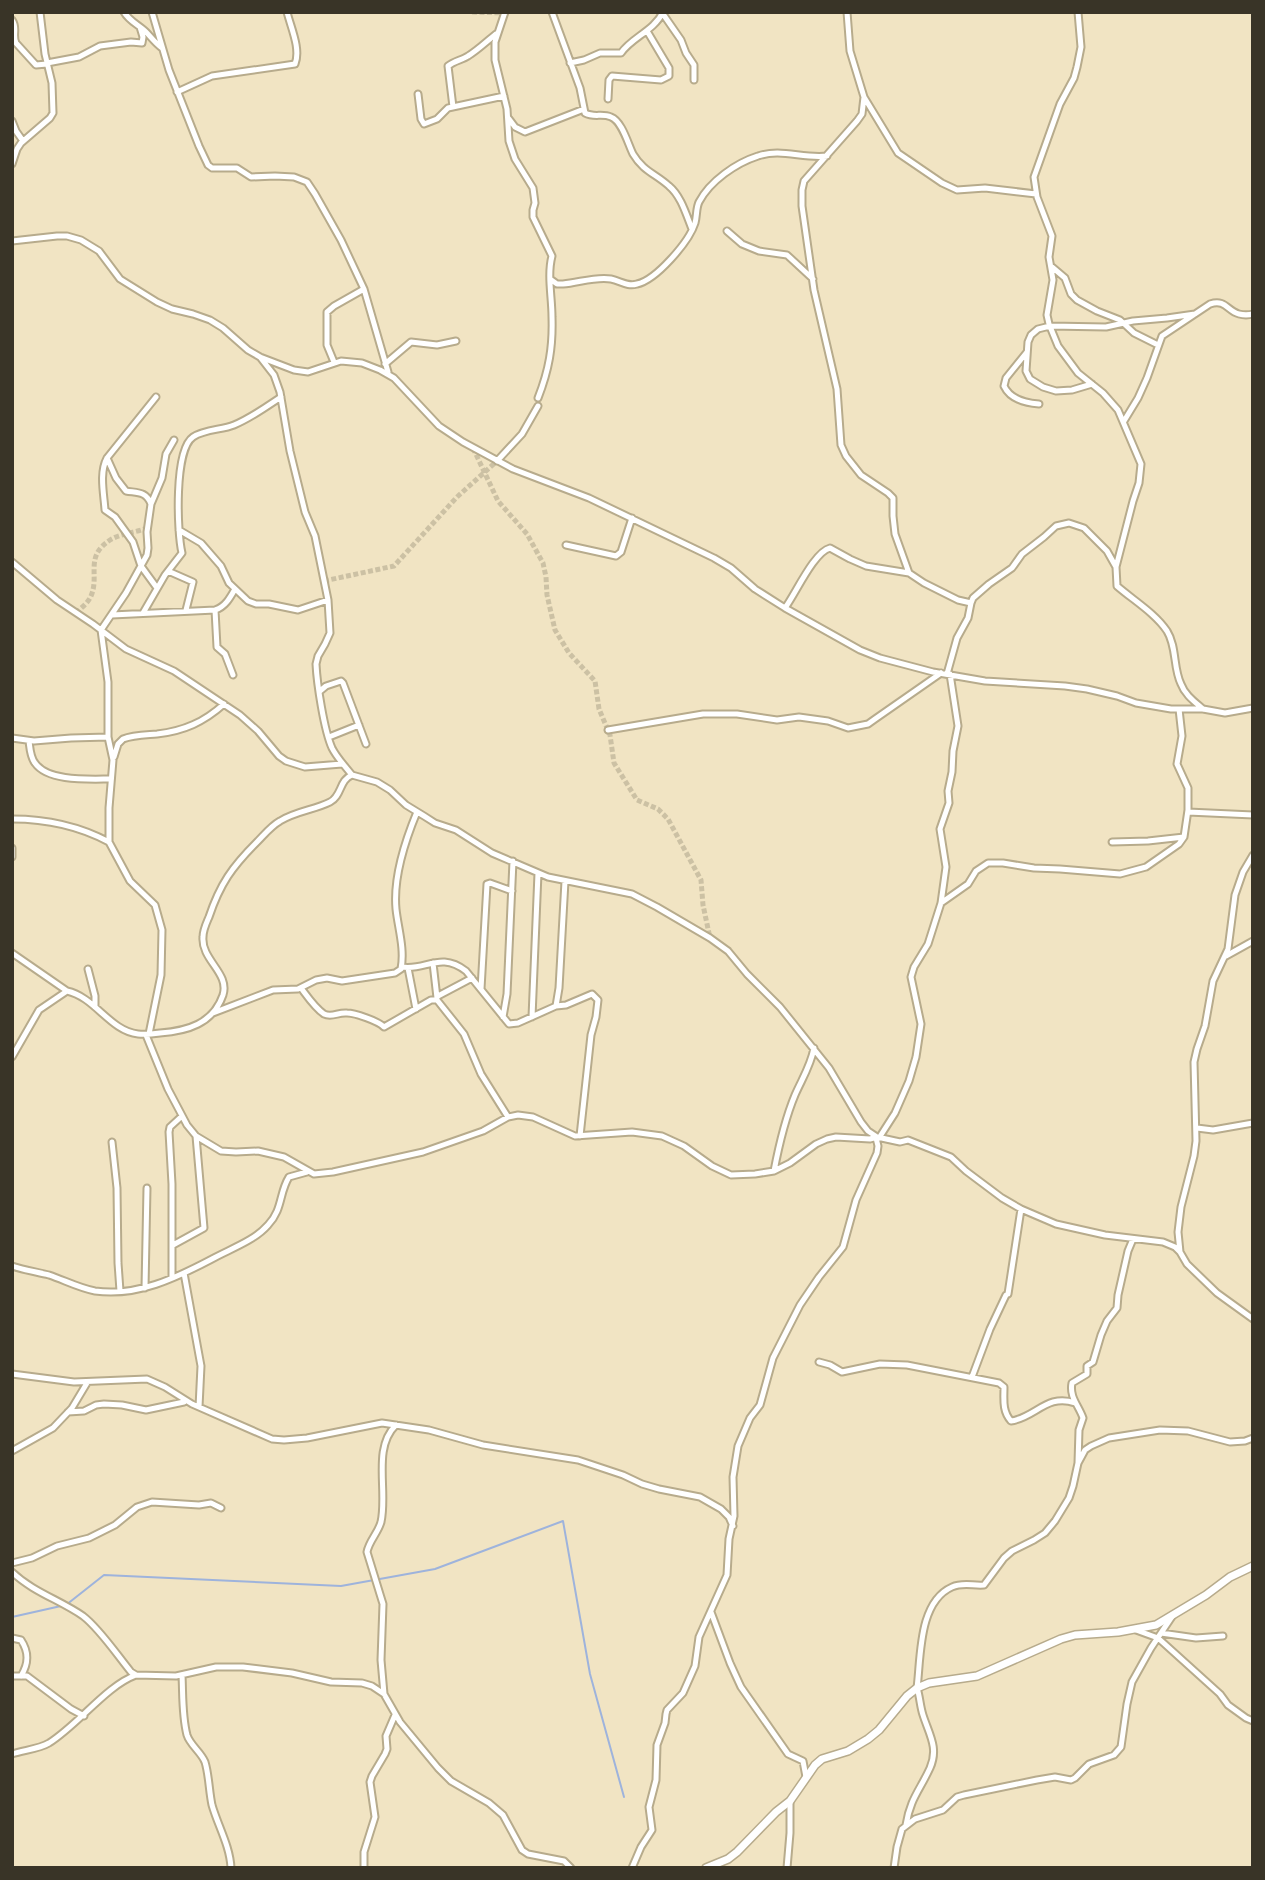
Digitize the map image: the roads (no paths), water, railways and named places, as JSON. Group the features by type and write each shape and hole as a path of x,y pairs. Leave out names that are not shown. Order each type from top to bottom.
{"street":[{"path":"12,164 22,142 52,114 52,83 40,12"},
{"path":"124,12 126,17 163,48"},
{"path":"152,12 177,92 199,146 211,167 240,169 251,177 294,177 307,182 341,240 364,289 390,375 445,432 497,461 589,498 724,564 755,590 785,608 860,650 880,657 985,681 1087,689 1136,703 1179,709 1225,713 1253,708"},
{"path":"177,92 212,76 295,64 296,52 287,12"},
{"path":"505,12 494,52 508,118 507,131 516,159 533,188 533,214 551,255 549,266 552,351 538,398"},
{"path":"552,12 588,116 614,119 637,159 649,173 676,195 692,229"},
{"path":"847,12 850,51 864,97 898,153 947,186 960,191 985,188 1036,194"},
{"path":"1079,12 1081,47 1074,78 1060,104 1034,173 1036,194 1052,234 1049,255 1052,291 1047,316 1050,326 1058,346 1078,373 1118,410 1139,458 1141,475 1116,567"},
{"path":"570,63 600,53 621,54 630,42 647,31 663,13 694,65 694,80"},
{"path":"12,20 16,43 36,65 79,57 100,46 142,43 140,27"},
{"path":"608,99 609,80 612,76 662,80 669,76 668,68 647,31"},
{"path":"453,107 449,64 473,53 498,32"},
{"path":"418,94 424,124 437,119 448,108 504,96"},
{"path":"864,97 862,114 804,181 802,187 802,206 813,279 839,398 839,437 842,449 861,475 893,498 895,534 909,573 958,600 971,603"},
{"path":"508,118 515,127 525,132 584,109"},
{"path":"12,121 22,142"},
{"path":"13,140 22,142"},
{"path":"550,279 557,284 608,279 626,285 640,284 673,258 692,229 702,197 738,164 774,152 827,156"},
{"path":"727,231 742,244 759,251 787,255 813,279"},
{"path":"12,242 57,236 81,240 99,251 121,279 160,304 216,323 260,357 274,375 305,512 315,536 328,600 330,633 316,664 320,691 333,749 352,775 377,782 417,812 435,823 456,830 481,848 538,873 632,894 710,938 732,955 780,1007 829,1068 868,1131 877,1138"},
{"path":"1051,266 1065,278 1071,294 1077,300 1123,322 1134,333 1158,345"},
{"path":"334,362 327,345 327,312 364,289"},
{"path":"1124,421 1138,398 1158,345 1166,332 1217,302 1237,314 1253,314"},
{"path":"1092,384 1060,391 1043,387 1028,376 1027,352 1031,335 1038,329 1050,326 1106,327 1123,322 1195,314"},
{"path":"385,364 411,342 437,345 456,341"},
{"path":"1027,352 1006,378 1004,386 1007,392 1017,399 1039,404"},
{"path":"260,357 306,373 334,362 345,361 362,363 390,375"},
{"path":"156,397 107,458 103,467 105,510 115,517 131,538 141,566 157,588"},
{"path":"143,613 182,553 178,495 181,460 188,442 194,436 234,425 281,397"},
{"path":"497,461 522,434 538,406"},
{"path":"113,760 108,737 108,682 100,630 112,615 148,552 151,504 160,483 166,454 174,440"},
{"path":"107,458 116,478 126,491 136,491 147,496 151,504"},
{"path":"566,545 616,555 621,552 632,518"},
{"path":"632,1868 640,1847 652,1830 649,1807 656,1780 657,1745 666,1723 667,1710 683,1693 692,1674 697,1659 699,1637 727,1576 729,1539 733,1527 733,1477 738,1446 750,1418 760,1405 773,1358 800,1305 843,1247 856,1200 877,1153 877,1138 895,1113 916,1057 920,1024 911,977 928,944 941,903 946,867 940,829 949,803 948,791 958,726 946,674 957,638 968,618 971,603 984,588 1012,568 1022,554 1056,526 1062,523 1076,525 1089,531 1112,556 1116,567 1117,586 1166,630 1182,686 1203,709"},
{"path":"179,530 201,543 221,566 234,589 248,601 304,609 328,600"},
{"path":"785,608 825,548 834,549 866,566 909,573"},
{"path":"12,562 57,600 126,649 174,671 240,715 279,756 298,766 312,768 342,764"},
{"path":"168,571 193,582 186,610"},
{"path":"112,615 215,610 227,602 234,589"},
{"path":"215,610 217,647 225,654 233,675"},
{"path":"608,730 691,715 727,714 777,720 807,718 852,728 868,724 946,674"},
{"path":"320,691 341,681 343,683 366,744"},
{"path":"224,704 205,719 187,728 123,739 118,744 113,760 108,808 109,842 130,881 154,903 161,925 161,975 147,1034 168,1089 182,1116 196,1136 221,1150 284,1157 307,1172"},
{"path":"941,903 968,884 980,868 988,863 1120,874 1146,867 1179,844 1184,837 1188,788 1177,764 1182,736 1179,709"},
{"path":"329,737 359,725"},
{"path":"12,738 29,741 108,737"},
{"path":"29,741 35,764 49,772 74,779 111,779"},
{"path":"213,1013 224,993 225,985 206,952 202,939 224,881 244,855 278,822 330,802 337,796 345,779 352,775"},
{"path":"416,1009 405,967 396,910 397,880 407,838 417,812"},
{"path":"1188,812 1253,816"},
{"path":"12,818 61,823 109,842"},
{"path":"1112,842 1184,837"},
{"path":"12,848 12,856"},
{"path":"1180,1252 1178,1232 1181,1207 1194,1156 1197,1128 1194,1062 1205,1026 1213,981 1226,956 1231,938 1235,895 1243,872 1253,855"},
{"path":"503,1017 507,994 513,861"},
{"path":"531,1017 538,873"},
{"path":"556,1006 565,881"},
{"path":"481,989 487,884 512,891"},
{"path":"1226,956 1253,941"},
{"path":"12,953 95,1007 126,1031 147,1034 190,1029 213,1013 273,990 301,988 327,978 342,981 395,973 405,967 433,963 458,964 512,1025 556,1006 592,995 598,1000 591,1035 580,1136"},
{"path":"433,963 437,998 464,1034 481,1074 508,1117"},
{"path":"88,969 96,996 95,1007"},
{"path":"301,988 322,1013 330,1016 347,1013 378,1021 384,1027 472,978"},
{"path":"12,1057 39,1010 67,991"},
{"path":"774,1171 786,1121 812,1061 814,1048"},
{"path":"12,1266 93,1290 120,1292 145,1288 184,1273 256,1236 268,1225 278,1209 285,1183 294,1174 323,1174 423,1152 483,1131 508,1117 518,1115 533,1117 572,1135 632,1132 653,1134 673,1140 712,1166 731,1175 774,1171 827,1139 908,1140 951,1157 984,1185 1021,1209 1056,1224 1078,1230 1163,1242 1175,1247 1207,1284 1253,1319"},
{"path":"172,1277 169,1132 170,1127 182,1116"},
{"path":"1197,1128 1213,1130 1253,1123"},
{"path":"173,1245 204,1228 196,1136"},
{"path":"112,1142 117,1188 120,1292"},
{"path":"145,1288 147,1188"},
{"path":"972,1377 1007,1294 1021,1209"},
{"path":"894,1868 900,1835 906,1825 912,1799 929,1771 934,1753 933,1741 916,1688 925,1624 930,1610 951,1587 963,1583 985,1585 1004,1558 1045,1532 1063,1510 1073,1486 1079,1430 1083,1418 1070,1388 1072,1383 1087,1374 1087,1366 1093,1362 1107,1321 1117,1308 1118,1294 1133,1239"},
{"path":"184,1273 201,1366 199,1407"},
{"path":"819,1362 842,1372 880,1364 907,1365 999,1383 1004,1387 1004,1407 1011,1421 1058,1400 1075,1403"},
{"path":"12,1374 87,1383 147,1378 199,1407 272,1439 307,1438 382,1423 429,1430 483,1445 578,1460 642,1484 700,1497 721,1509 729,1517 733,1527"},
{"path":"12,1451 50,1430 68,1412 87,1383"},
{"path":"68,1412 104,1404 146,1410 187,1401"},
{"path":"384,1694 381,1660 383,1604 367,1552 380,1523 385,1440 396,1424"},
{"path":"1077,1463 1085,1450 1100,1441 1160,1430 1188,1431 1230,1443 1253,1438"},
{"path":"12,1563 89,1538 115,1525 137,1507 152,1502 199,1505 211,1503 221,1508"},
{"path":"706,1868 737,1852 776,1811 790,1801 822,1759 848,1751 879,1731 916,1688 929,1683 977,1676 1075,1635 1135,1630 1156,1625 1230,1577 1253,1566"},
{"path":"12,1572 27,1586 56,1600 91,1623 136,1675"},
{"path":"710,1611 734,1675 788,1754 803,1761 806,1777"},
{"path":"906,1825 921,1816 943,1810 957,1797 1055,1777 1071,1780 1089,1764 1114,1755 1121,1747 1126,1704 1132,1682 1173,1615"},
{"path":"1135,1630 1160,1636 1223,1636"},
{"path":"1160,1636 1235,1711 1253,1721"},
{"path":"12,1637 21,1640 27,1653 21,1675"},
{"path":"12,1754 46,1745 122,1681 136,1675 182,1675 216,1667 270,1670 331,1682 362,1683 380,1689 395,1715 418,1745 451,1781 489,1803 503,1815 522,1850 528,1854 564,1861 571,1868"},
{"path":"12,1676 21,1675 31,1679 83,1716"},
{"path":"182,1675 188,1739 206,1765 212,1804 227,1848 230,1868"},
{"path":"363,1868 364,1852 375,1817 370,1782 387,1749 386,1736 395,1715"},
{"path":"787,1868 790,1801"}],"waterway":[{"path":"66,1605 104,1575 341,1586 435,1569 563,1521 590,1674 624,1797"},
{"path":"12,1617 61,1606"}],"tunnel":[{"path":"472,12 504,13"},
{"path":"473,448 498,501 527,534 543,563 555,630 569,653 595,681 599,709 610,735 614,763 637,800 658,809 668,819 701,880 710,938"},
{"path":"324,581 394,566 457,497 497,461"},
{"path":"76,613 91,596 95,560 102,546 114,538 147,528"}]}
